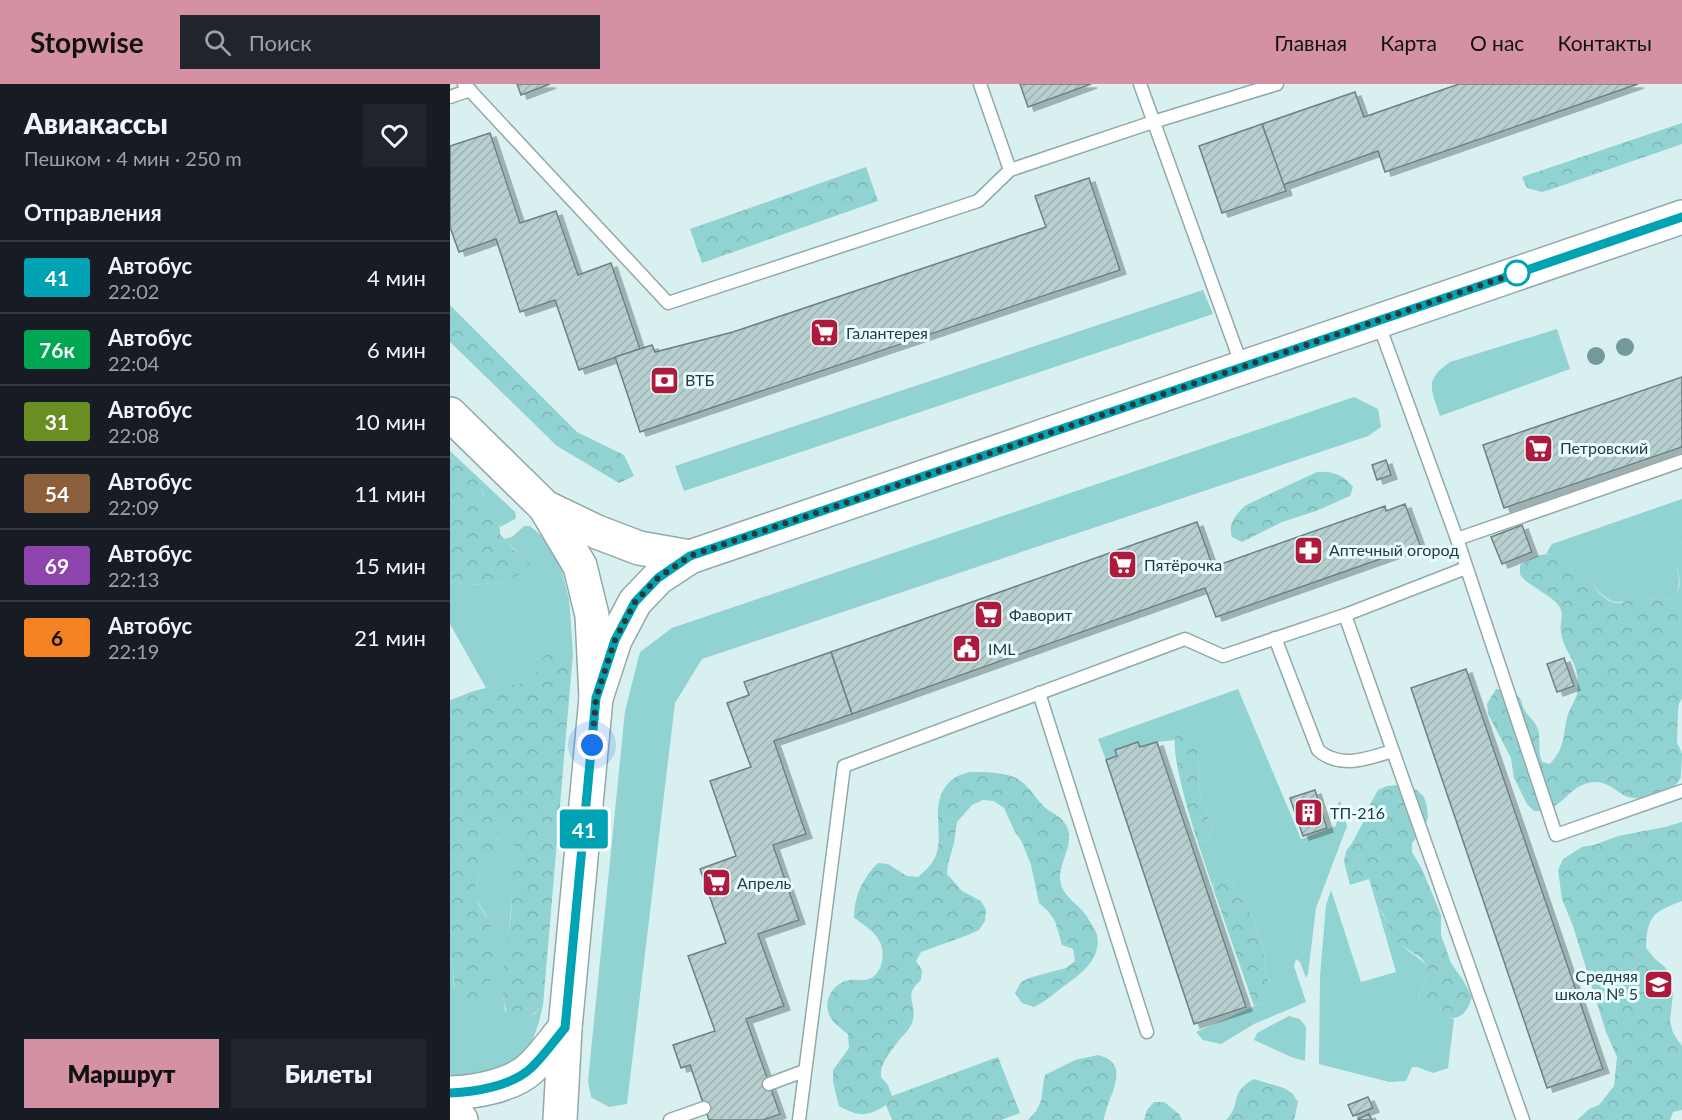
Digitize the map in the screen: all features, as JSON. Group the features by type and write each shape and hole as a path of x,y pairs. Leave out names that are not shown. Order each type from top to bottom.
{"main road":[{"path":"596,698 615,640 635,602 658,578 690,556 1682,217"},
{"path":"450,414 544,507 580,566 592,615 596,698 565,1028 560,1120"},
{"path":"544,507 597,532 639,548 690,556"},
{"path":"450,1093 472,1092 510,1081 530,1069 565,1028"},
{"path":"450,1110 461,1120"}],"lane":[{"path":"980,84 1010,170"},
{"path":"1140,84 1243,367"},
{"path":"450,97 467,87 668,303 978,201 1010,170 1153,122 1277,84"},
{"path":"1378,321 1457,539 1556,835 1682,791"},
{"path":"1457,539 1682,461"},
{"path":"799,1120 844,766 1185,639 1223,656 1345,615 1466,568"},
{"path":"1345,615 1523,1120"},
{"path":"1275,638 1318,750 1327,758 1340,761 1370,758 1392,751"},
{"path":"1039,693 1147,1032"},
{"path":"769,1084 804,1071"},
{"path":"670,1120 704,1108"}],"green space":[{"path":"1682,123 1682,144 1549,190 1542,192 1527,188 1522,177"},
{"path":"866,167 878,201 702,263 690,229"},
{"path":"1203,290 1213,314 684,491 675,466"},
{"path":"450,305 577,432 624,455 634,476 619,483 557,446 450,342"},
{"path":"1557,329 1570,369 1440,416 1432,392 1433,380 1436,374 1450,362"},
{"path":"1354,397 1378,409 1381,427 1368,436 702,659 675,703 627,1104 609,1107 591,1097 588,1081 625,711 640,652 672,628"},
{"path":"450,451 515,512 515,519 500,527 496,516 485,502 479,483 468,471 450,458"},
{"path":"450,458 468,470 480,482 484,498 497,517 500,534 513,549 529,561 528,568 523,573 502,582 472,585 450,580"},
{"path":"1317,472 1333,473 1346,479 1353,487 1350,496 1316,511 1282,522 1242,542 1232,537 1232,523 1246,505"},
{"path":"1682,499 1682,541 1677,563 1679,583 1672,596 1658,600 1612,601 1605,597 1575,566 1564,559 1546,554 1552,544"},
{"path":"524,526 530,526 545,539 562,571 569,599 573,653 566,646 546,653 536,674 526,681 486,688 450,624 450,580 472,585 502,582 529,561 504,539 512,537"},
{"path":"1682,541 1682,698 1678,711 1677,742 1682,754 1681,777 1675,786 1668,790 1638,798 1628,797 1604,783 1585,784 1553,807 1534,811 1527,804 1514,778 1511,758 1488,714 1487,704 1496,689 1518,696 1538,730 1542,762 1550,764 1562,745 1568,714 1577,694 1578,680 1575,665 1562,637 1561,609 1550,597 1522,577 1520,565 1538,556 1555,556 1579,569 1601,595 1612,602 1664,599 1674,594 1679,587 1677,560"},
{"path":"558,646 566,646 573,653 543,1005 530,1016 513,1020 507,1011 503,985 515,859 515,843 509,828 502,827 480,874 475,891 476,900 492,932 493,954 488,991 484,1000 476,1006 466,1004 455,996 450,957 450,700 482,689 513,685 528,680 534,676 547,652"},
{"path":"1238,689 1301,839 1336,826 1340,801 1347,826 1316,908 1306,978 1300,962 1296,959 1294,966 1306,1002 1254,1024 1221,1044 1203,1040 1196,1032 1268,1000 1270,981 1266,975 1263,945 1254,919 1238,894 1231,875 1213,882 1214,891 1197,840 1204,843 1210,838 1212,825 1203,806 1198,785 1197,739 1176,732 1175,740 1140,747 1138,742 1115,750 1117,756 1106,760 1098,739"},
{"path":"1182,728 1195,732 1197,739 1198,785 1203,806 1212,825 1210,838 1204,843 1197,840 1175,755 1176,733"},
{"path":"970,772 1000,773 1016,778 1064,823 1068,829 1069,838 1060,881 1066,895 1083,911 1095,930 1098,944 1096,953 1081,973 1048,999 1034,1007 1022,1003 1015,993 1021,982 1066,968 1075,961 1073,949 1062,945 1055,921 1039,903 1031,865 1004,808 994,801 983,800 972,805 957,822 947,874 962,891 981,901 986,910 985,921 979,930 921,952 916,961 922,970 921,980 915,986 911,996 914,1011 912,1023 885,1061 881,1077 888,1085 892,1096 998,1057 1020,1113 1001,1120 892,1120 886,1105 873,1112 858,1114 852,1112 839,1106 833,1082 833,1070 849,1048 848,1034 833,1020 827,1006 830,994 838,985 850,980 870,979 878,972 882,963 882,947 876,936 854,918 857,895 863,882 878,863 888,864 907,876 918,877 928,867 935,858 938,846 940,797 952,780"},
{"path":"1398,785 1417,790 1424,797 1427,807 1428,817 1425,827 1412,843 1412,852 1422,869 1441,915 1441,935 1451,963 1472,997 1468,1008 1458,1017 1440,1018 1423,1010 1418,996 1428,977 1428,967 1421,958 1392,936 1384,915 1377,906 1369,879 1350,885 1344,862 1346,851 1364,821 1378,790"},
{"path":"1682,822 1682,901 1664,908 1650,922 1646,948 1665,967 1671,979 1673,993 1670,1021 1673,1033 1682,1046 1682,1110 1673,1112 1670,1120 1577,1120 1589,1109 1599,1105 1614,1086 1617,1057 1606,1032 1573,926 1562,899 1558,870 1563,859 1582,847 1618,836"},
{"path":"502,827 509,828 515,840 516,854 503,992 505,1011 533,1015 543,1005 532,1042 517,1057 495,1072 450,1079 450,957 454,989 487,917 474,896 475,887"},
{"path":"1225,865 1231,869 1238,894 1254,919 1263,945 1266,975 1273,988 1268,1000 1254,1006 1214,891 1215,875 1218,869"},
{"path":"1331,890 1361,982 1396,972 1377,906 1399,942 1428,967 1428,977 1418,996 1423,1009 1430,1015 1454,1019 1448,1068 1433,1073 1412,1067 1406,1081 1389,1082 1319,1064 1320,976 1326,905"},
{"path":"1289,1016 1300,1019 1306,1027 1305,1061 1254,1040 1257,1033"},
{"path":"1098,1055 1109,1059 1117,1073 1104,1120 1028,1120 1040,1104 1045,1075 1075,1060"},
{"path":"1254,1079 1284,1088 1292,1093 1298,1102 1294,1120 1226,1120 1231,1115 1241,1089"},
{"path":"1154,1102 1164,1102 1179,1114 1182,1120 1144,1120 1147,1110"}],"building":[{"path":"517,84 550,84 521,95"},
{"path":"1020,84 1091,84 1028,107"},
{"path":"1459,84 1638,84 1385,172 1378,151 1283,185 1262,124 1355,92 1364,117"},
{"path":"1262,124 1286,191 1222,213 1199,146"},
{"path":"490,133 520,223 556,211 578,275 611,263 640,349 579,370 555,300 520,312 496,239 459,252 450,227 450,146"},
{"path":"1089,178 1120,270 640,432 615,357 652,345 655,352 733,332 1046,227 1035,196"},
{"path":"1682,377 1682,447 1504,508 1483,445"},
{"path":"1386,460 1391,475 1377,480 1372,465"},
{"path":"1405,504 1420,545 1216,617 1205,588 852,714 831,652 1197,522 1213,567 1385,506 1386,511"},
{"path":"1522,525 1532,552 1502,564 1491,537"},
{"path":"831,652 852,714 774,741 806,834 773,845 799,920 758,934 784,1006 746,1019 780,1114 763,1120 709,1120 690,1065 681,1068 673,1045 715,1031 688,956 726,943 700,869 736,856 710,781 751,767 727,703 749,695 744,682"},
{"path":"1564,658 1574,686 1557,692 1547,664"},
{"path":"1466,669 1603,1069 1547,1088 1411,688"},
{"path":"1138,742 1140,747 1157,742 1246,1007 1194,1024 1106,760 1117,756 1115,750"},
{"name":"ТП-216","path":"1315,790 1327,828 1303,836 1290,798"},
{"path":"1368,1097 1373,1108 1353,1116 1348,1105"},
{"path":"1369,1114 1372,1120 1358,1119"}],"bus line":[{"name":"41","path":"450,1093 472,1092 510,1081 530,1069 565,1028 596,698 615,640 635,602 658,578 690,556 1682,217"}],"place":[{"name":"Галантерея","path":"825,333"},
{"name":"ВТБ","path":"664,380"},
{"name":"Петровский","path":"1539,448"},
{"name":"Аптечный огород","path":"1308,550"},
{"name":"Пятёрочка","path":"1123,565"},
{"name":"Фаворит","path":"988,615"},
{"name":"IML","path":"967,649"},
{"name":"ТП-216","path":"1309,813"},
{"name":"Апрель","path":"716,883"},
{"name":"Средняя школа № 5","path":"1659,985"}],"route":[{"path":"592,745 596,698 615,640 635,602 658,578 690,556 1517,273"}]}
